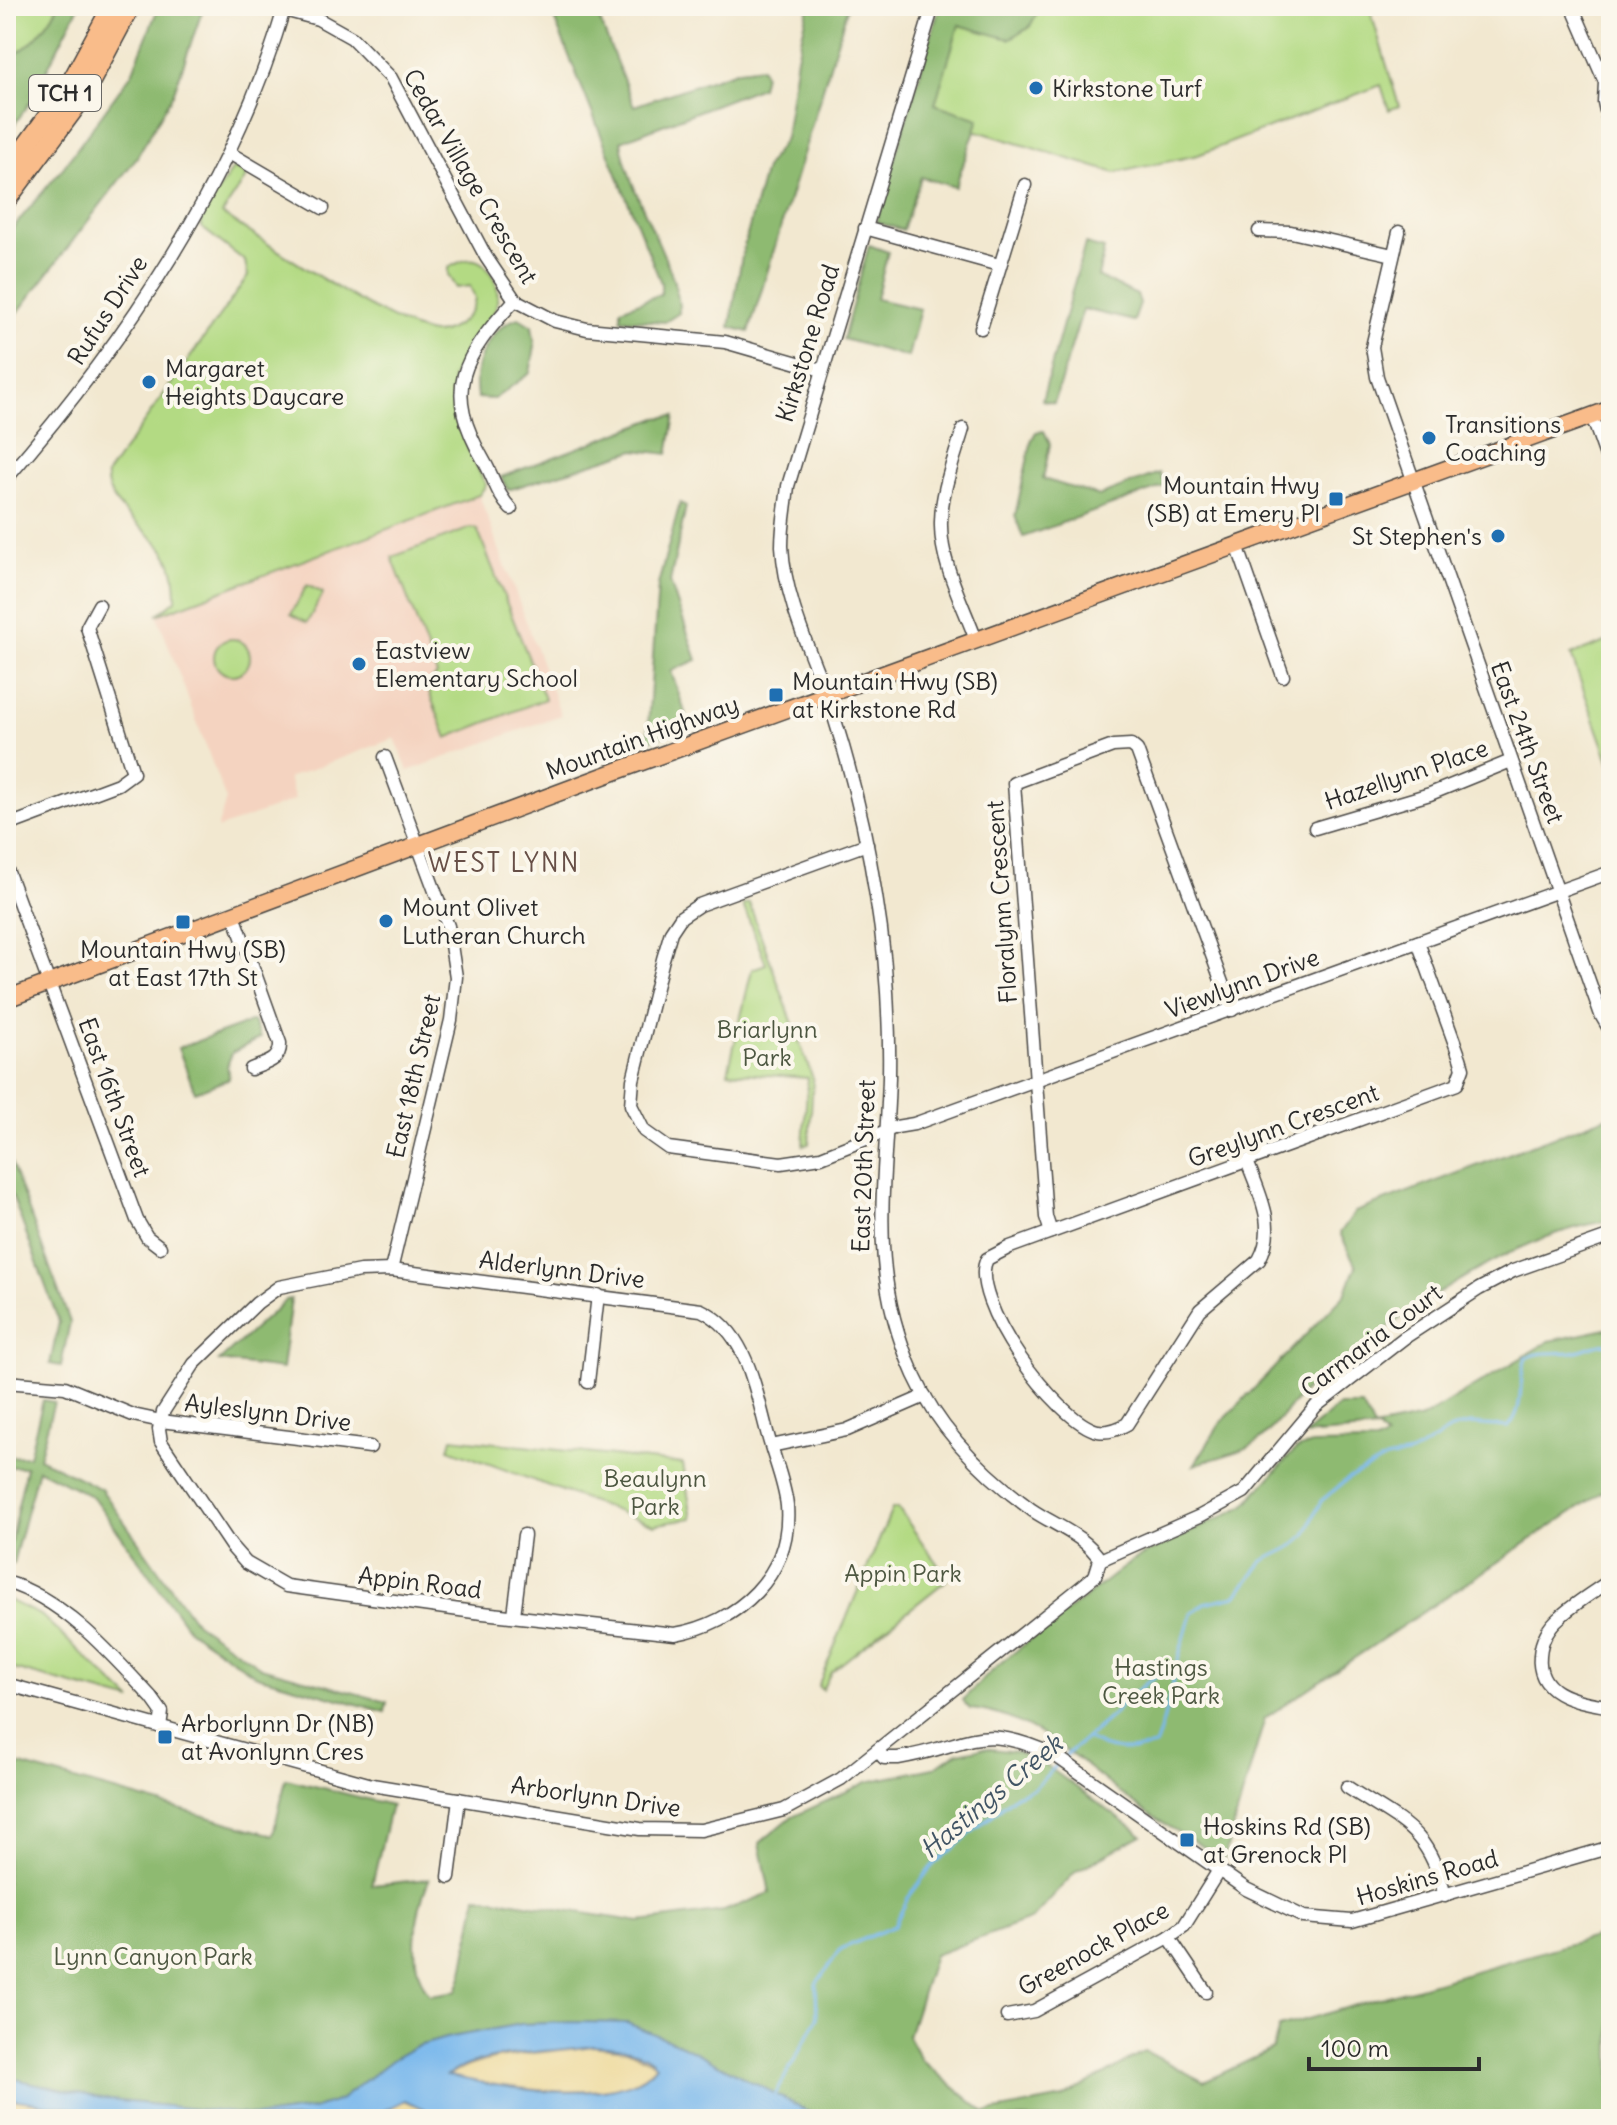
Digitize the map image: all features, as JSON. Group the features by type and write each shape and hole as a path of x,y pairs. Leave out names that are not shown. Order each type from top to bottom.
{"highway":[{"name":"TCH 1","path":"6,173 66,91 112,6"},
{"name":"TCH 1","path":"6,201 81,100 131,6"}],"main road":[{"name":"Mountain Highway","path":"6,999 1611,409"}],"street":[{"name":"Kirkstone Road","path":"827,695 796,609 782,546 788,486 933,6"},
{"path":"1572,6 1605,82 1604,102 1611,134"},
{"name":"Rufus Drive","path":"6,479 99,365 231,154 249,114 285,8"},
{"name":"Cedar Village Crescent","path":"285,8 340,30 391,78 486,257 515,300 555,321 587,329 725,342 822,370"},
{"path":"231,154 323,208"},
{"path":"981,328 1025,185"},
{"path":"865,228 999,265"},
{"path":"1259,231 1291,232 1393,255"},
{"name":"East 24th Street","path":"1399,232 1372,347 1382,395 1601,1015 1611,1032"},
{"path":"511,509 502,500 473,445 458,396 466,360 515,300"},
{"path":"1592,416 1611,470"},
{"path":"963,429 943,501 941,530 947,560 976,640"},
{"path":"1237,545 1283,676"},
{"path":"6,826 118,784 133,773 87,627 99,605"},
{"name":"East 20th Street","path":"827,695 867,844 884,947 888,1007 886,1132 880,1233 882,1269 901,1344 925,1396 958,1442 993,1479 1034,1511 1082,1540 1100,1560"},
{"name":"Floralynn Crescent","path":"1051,1232 1046,1217 1014,783 1122,744 1137,750 1232,1010"},
{"name":"East 18th Street","path":"385,757 453,946 455,999 391,1270"},
{"name":"Hazellynn Place","path":"1315,828 1430,794 1511,761"},
{"name":"Viewlynn Drive","path":"867,844 699,905 675,925 637,1065 631,1105 644,1131 668,1148 767,1162 821,1157 1611,872"},
{"name":"East 16th Street","path":"6,867 137,1220 147,1237 160,1247"},
{"path":"234,915 280,1043 279,1055 274,1060 251,1069"},
{"name":"Greylynn Crescent","path":"1247,1161 1269,1224 1265,1249 1249,1269 1200,1310 1133,1416 1117,1429 1097,1431 1085,1425 1032,1374 1003,1331 984,1277 985,1263 998,1251 1457,1084 1463,1068 1418,942"},
{"name":"Carmaria Court","path":"1100,1560 1200,1516 1244,1492 1316,1406 1404,1338 1479,1289 1513,1271 1611,1236"},
{"name":"Alderlynn Drive","path":"161,1421 163,1412 194,1364 257,1303 279,1287 360,1271 391,1270 684,1306 719,1318 737,1339 771,1446"},
{"path":"588,1382 598,1295"},
{"path":"6,1382 65,1387 133,1415 161,1421"},
{"path":"771,1446 847,1430 925,1396"},
{"name":"Ayleslynn Drive","path":"161,1421 370,1447"},
{"name":"Appin Road","path":"161,1421 161,1442 223,1535 246,1563 273,1580 313,1590 675,1634 707,1626 734,1612 760,1590 783,1545 787,1507 771,1446"},
{"path":"514,1615 524,1535"},
{"name":"Arborlynn Drive","path":"6,1684 372,1785 640,1829 701,1830 752,1821 797,1804 841,1779 1095,1576 1100,1560"},
{"path":"1611,1580 1559,1617 1547,1631 1539,1658 1544,1680 1558,1693 1611,1707"},
{"path":"6,1582 26,1588 59,1607 152,1698 162,1712 160,1727"},
{"name":"Hoskins Road","path":"878,1751 884,1758 898,1758 982,1736 1026,1742 1061,1760 1279,1908 1304,1917 1330,1921 1374,1917 1611,1847"},
{"path":"1347,1787 1418,1834 1431,1851 1445,1896"},
{"path":"449,1877 459,1799"},
{"name":"Greenock Place","path":"1007,2016 1034,2011 1169,1937 1184,1926 1219,1870"},
{"path":"1169,1937 1206,1992"}],"shaded area":[{"name":"Eastview Elementary School","path":"479,495 561,715 408,771 395,738 288,778 295,800 217,829 226,800 157,615"}],"green space":[{"path":"6,6 79,6 31,100 6,131"},
{"path":"58,6 79,6 31,101 6,136 6,57 29,44"},
{"path":"159,6 204,6 173,94 137,157 6,328 6,236 63,168 132,73"},
{"path":"549,6 594,6 634,106 739,70 761,67 764,74 761,87 621,141 633,184 672,275 677,295 679,313 665,322 621,319 621,309 661,294 661,283"},
{"path":"809,6 848,6 749,332 730,327 743,250 765,169 785,138 797,57"},
{"path":"940,6 1040,7 1029,28 1009,39 959,25 935,104 979,119 955,187 921,177 903,230 876,222"},
{"path":"950,6 1369,6 1399,106 1389,110 1381,85 1198,155 1115,173 918,113"},
{"path":"234,167 247,176 222,214 363,303 419,330 436,333 450,329 466,317 473,305 475,299 470,286 456,288 448,275 448,268 473,260 487,268 496,283 498,297 495,311 452,378 468,449 486,485 479,495 157,615 176,600 172,567 161,547 120,508 108,486 107,474 248,276 245,261 201,227 202,216"},
{"path":"1085,244 1104,249 1098,277 1137,295 1140,304 1134,321 1083,309 1054,403 1042,400"},
{"path":"869,245 888,252 876,299 920,309 908,357 843,339"},
{"path":"519,318 532,326 535,346 530,373 494,399 478,398 476,375 484,350 498,330"},
{"path":"675,416 668,454 635,450 508,490 501,477 657,418"},
{"path":"1044,431 1050,444 1043,479 1099,496 1159,473 1165,486 1023,537 1015,516 1032,439 1036,432"},
{"path":"680,503 686,506 670,582 697,660 671,671 690,727 647,741 658,585"},
{"path":"471,528 477,529 545,699 447,738 426,685 437,675 392,557"},
{"path":"307,585 323,593 307,623 291,614"},
{"path":"232,639 245,644 250,657 245,670 232,675 219,670 214,657 219,644"},
{"path":"1611,640 1611,766 1571,655"},
{"name":"Briarlynn Park","path":"749,903 813,1079 809,1144 803,1145 808,1078 728,1072 752,969 766,964 743,905"},
{"path":"253,1021 260,1038 232,1053 227,1066 229,1079 195,1092 178,1048"},
{"path":"1611,1115 1611,1221 1573,1228 1534,1242 1454,1284 1313,1384 1257,1442 1194,1465 1220,1424 1345,1294 1356,1266 1340,1233 1355,1212"},
{"path":"6,1149 70,1322 61,1366 50,1364 59,1322 6,1179"},
{"path":"291,1299 282,1369 219,1361 286,1300"},
{"name":"Hastings Creek Park","path":"1611,1328 1611,1486 1265,1718 1224,1859 1149,1814 1043,1735 996,1714 970,1709 962,1700 998,1665 1133,1560 1244,1506 1295,1450 1312,1444 1376,1443 1386,1438 1378,1429 1304,1435 1339,1406 1362,1406 1374,1428 1422,1418 1549,1341"},
{"path":"43,1400 54,1402 39,1458 101,1489 196,1623 261,1667 387,1702 385,1712 257,1676 189,1630 93,1497 38,1469 13,1563 6,1564 26,1467 6,1467 6,1457 29,1456"},
{"name":"Beaulynn Park","path":"452,1438 683,1464 692,1518 654,1525 449,1449"},
{"name":"Appin Park","path":"898,1508 948,1579 831,1672 822,1690 818,1686 892,1509"},
{"path":"6,1599 42,1616 132,1701 6,1667"},
{"name":"Lynn Canyon Park","path":"983,1748 1017,1752 1047,1766 1142,1835 1076,1871 1032,1919 934,1955 908,2036 921,2060 985,2113 1063,2098 1145,2051 1204,2082 1273,2049 1279,2027 1611,1932 1611,2119 822,2119 684,2046 627,2023 521,2024 446,2038 415,2047 392,2060 340,2100 313,2109 263,2116 110,2100 6,2077 6,1761 273,1835 286,1779 391,1805 372,1885 429,1879 417,1923 415,1954 422,1983 430,1995 457,1991 477,1896 640,1922 724,1911 770,1893 760,1843 790,1818 867,1782 933,1768 958,1753"},
{"path":"658,2112 701,2114 720,2119 551,2119"}],"sand":[{"path":"592,2046 627,2050 656,2064 640,2078 617,2087 588,2091 525,2089 446,2076 498,2058"},
{"path":"6,2098 139,2119 49,2119 6,2112"},
{"path":"405,2100 443,2118 367,2119"}],"water":[{"path":"627,2023 684,2046 822,2119 720,2119 701,2114 658,2112 551,2119 445,2119 405,2100 367,2119 139,2119 6,2098 6,2077 110,2100 263,2116 313,2109 340,2100 392,2060 415,2047 521,2024","holes":["592,2046 635,2052 656,2065 640,2079 617,2088 588,2092 525,2089 447,2075 498,2057"]}],"waterway":[{"name":"Hastings Creek","path":"1065,1756 1113,1715 1124,1701 1158,1674 1176,1666 1191,1614 1204,1603 1236,1596 1263,1561 1291,1547 1305,1535 1321,1501 1349,1478 1386,1459 1411,1454 1456,1427 1471,1424 1508,1427 1517,1411 1526,1358 1611,1343"},
{"name":"Hastings Creek","path":"1087,1738 1120,1750 1155,1746 1176,1666"},
{"name":"Hastings Creek","path":"774,2097 817,2019 816,1984 841,1949 894,1926 908,1898 932,1866 1016,1795 1034,1788 1060,1762"}],"place":[{"name":"Kirkstone Turf","path":"1036,88"},
{"name":"Margaret Heights Daycare","path":"149,382"},
{"name":"Transitions Coaching","path":"1429,438"},
{"name":"Mountain Hwy (SB) at Emery Pl","path":"1336,499"},
{"name":"St Stephen's","path":"1498,536"},
{"name":"Eastview Elementary School","path":"359,664"},
{"name":"Mountain Hwy (SB) at Kirkstone Rd","path":"776,695"},
{"name":"Mount Olivet Lutheran Church","path":"386,921"},
{"name":"Mountain Hwy (SB) at East 17th St","path":"183,922"},
{"name":"Arborlynn Dr (NB) at Avonlynn Cres","path":"165,1737"},
{"name":"Hoskins Rd (SB) at Grenock Pl","path":"1187,1840"}],"district":[{"name":"WEST LYNN","path":"504,862"}]}
